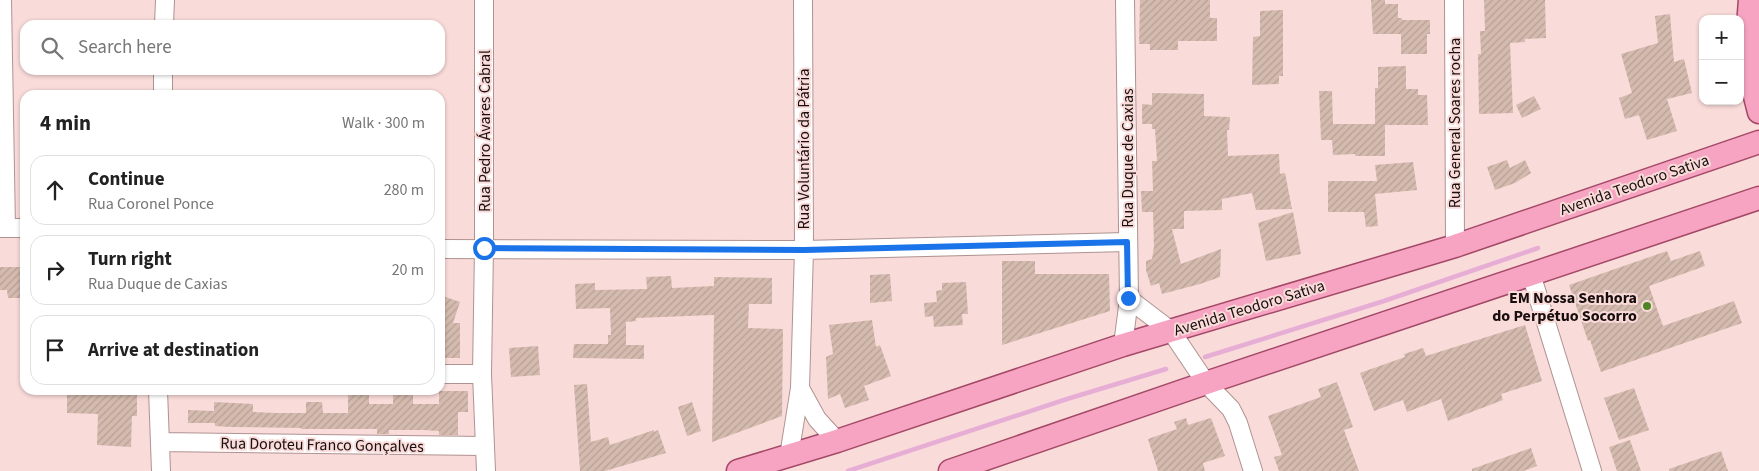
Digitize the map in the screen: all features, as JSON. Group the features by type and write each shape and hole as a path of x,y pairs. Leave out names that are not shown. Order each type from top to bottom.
{"main road":[{"path":"1750,0 1747,24 1748,55 1751,83 1759,112"},
{"name":"Avenida Teodoro Sativa","path":"738,471 837,441 1123,345 1454,246 1759,142"},
{"path":"950,471 1206,383 1759,198"}],"street":[{"path":"2,0 3,228 20,228"},
{"path":"164,20 165,0"},
{"name":"Rua Pedro Ávares Cabral","path":"484,0 482,374 486,471"},
{"name":"Rua Voluntário da Pátria","path":"789,456 800,388 804,250 802,0"},
{"name":"Rua Duque de Caxias","path":"1123,345 1128,298 1126,0"},
{"name":"Rua General Soares rocha","path":"1454,0 1454,246"},
{"path":"163,75 163,90"},
{"path":"445,249 804,250 1127,242"},
{"path":"1531,274 1592,471"},
{"path":"1128,298 1171,330 1206,383 1230,409 1238,424 1253,471"},
{"path":"445,374 482,374"},
{"path":"800,388 818,419 837,441"},
{"path":"158,395 161,471"},
{"name":"Rua Doroteu Franco Gonçalves","path":"160,442 484,446"}],"building":[{"path":"1140,0 1210,0 1210,18 1217,18 1217,41 1178,41 1178,50 1150,50 1150,44 1139,44"},
{"path":"1371,0 1385,0 1385,4 1398,4 1398,18 1402,18 1402,20 1430,20 1430,34 1427,34 1427,54 1401,54 1401,34 1373,34"},
{"path":"1484,0 1545,0 1546,38 1525,39 1525,42 1510,43 1513,113 1479,114 1478,54 1481,54 1480,31 1485,31"},
{"path":"1283,10 1283,76 1279,76 1279,84 1252,85 1253,37 1260,36 1260,11"},
{"path":"1670,14 1674,62 1684,59 1692,93 1667,99 1677,131 1647,140 1639,115 1625,119 1619,98 1632,93 1621,54 1658,43 1655,16"},
{"path":"1406,66 1406,89 1418,89 1418,95 1427,95 1428,125 1385,125 1385,156 1333,155 1332,140 1321,140 1319,91 1332,91 1333,124 1375,124 1375,88 1378,88 1378,67"},
{"path":"1152,93 1204,94 1204,116 1230,117 1229,130 1227,130 1228,156 1279,154 1280,174 1285,173 1292,209 1256,210 1252,193 1222,199 1222,210 1184,211 1184,229 1172,229 1181,264 1221,249 1220,277 1162,294 1159,283 1151,286 1146,270 1146,261 1152,259 1154,247 1153,212 1142,212 1141,191 1153,191 1152,161 1157,161 1155,129 1152,129 1152,124 1142,124 1142,104 1152,105"},
{"path":"1534,96 1541,109 1522,118 1516,105"},
{"path":"1507,160 1510,168 1525,160 1531,173 1515,183 1495,190 1487,167"},
{"path":"1413,162 1417,190 1375,194 1378,226 1366,227 1364,212 1328,212 1328,181 1377,181 1375,165"},
{"path":"1293,212 1301,254 1266,261 1258,223"},
{"path":"1667,251 1671,261 1700,251 1705,266 1649,286 1663,326 1734,301 1742,323 1601,372 1569,285"},
{"path":"1002,261 1035,261 1035,274 1109,274 1110,311 1002,345"},
{"path":"0,267 20,267 20,298 8,298 7,290 0,290"},
{"path":"890,274 892,301 870,303 870,275"},
{"path":"671,276 672,288 714,286 714,277 772,278 772,304 749,304 748,328 783,329 782,416 712,442 714,315 636,318 636,321 626,322 626,345 644,345 644,359 573,358 574,344 608,344 608,335 611,335 610,308 576,309 575,284 595,283 595,290 647,289 646,277"},
{"path":"966,282 968,314 962,314 963,325 934,327 933,316 925,317 924,303 937,302 936,291 942,290 942,283"},
{"path":"445,297 460,302 453,323 460,323 460,358 445,358"},
{"path":"872,320 876,347 880,345 891,376 864,386 869,400 845,408 840,394 828,399 826,357 833,354 829,325"},
{"path":"1525,325 1542,381 1501,394 1503,400 1448,421 1441,399 1407,412 1403,400 1374,411 1360,373 1405,357 1404,354 1423,348 1426,356"},
{"path":"538,346 540,375 511,377 509,348"},
{"path":"1337,382 1353,427 1344,430 1359,471 1279,471 1274,457 1282,455 1268,416 1321,397 1318,389"},
{"path":"587,384 591,442 608,437 610,445 658,430 666,453 605,471 580,471 574,385"},
{"path":"1634,388 1649,430 1619,440 1604,398"},
{"path":"445,391 468,391 468,412 458,412 458,435 439,435 439,431 423,430 389,430 389,434 377,434 377,429 231,427 215,426 215,423 188,423 188,410 214,411 214,402 253,404 253,412 306,413 306,402 322,402 323,413 348,413 348,395 369,395 369,404 393,404 393,395 413,395 413,404 439,404 439,395 445,395"},
{"path":"67,395 137,395 137,416 132,416 131,447 97,445 98,414 67,413"},
{"path":"692,402 701,431 687,436 678,407"},
{"path":"1186,418 1188,425 1211,418 1225,456 1203,463 1205,471 1158,471 1148,439 1177,429 1174,422"},
{"path":"1630,440 1641,471 1617,471 1609,447"},
{"path":"1531,448 1537,466 1523,471 1472,471 1472,469"},
{"path":"1721,451 1728,471 1669,471 1669,469"}],"waterway":[{"path":"1205,357 1384,301 1538,248"},
{"path":"848,471 1067,399 1166,369"}],"place":[{"name":"EM Nossa Senhora do Perpétuo Socorro","path":"1647,306"}],"route":[{"path":"484,248 804,250 1127,242 1128,298"}]}
